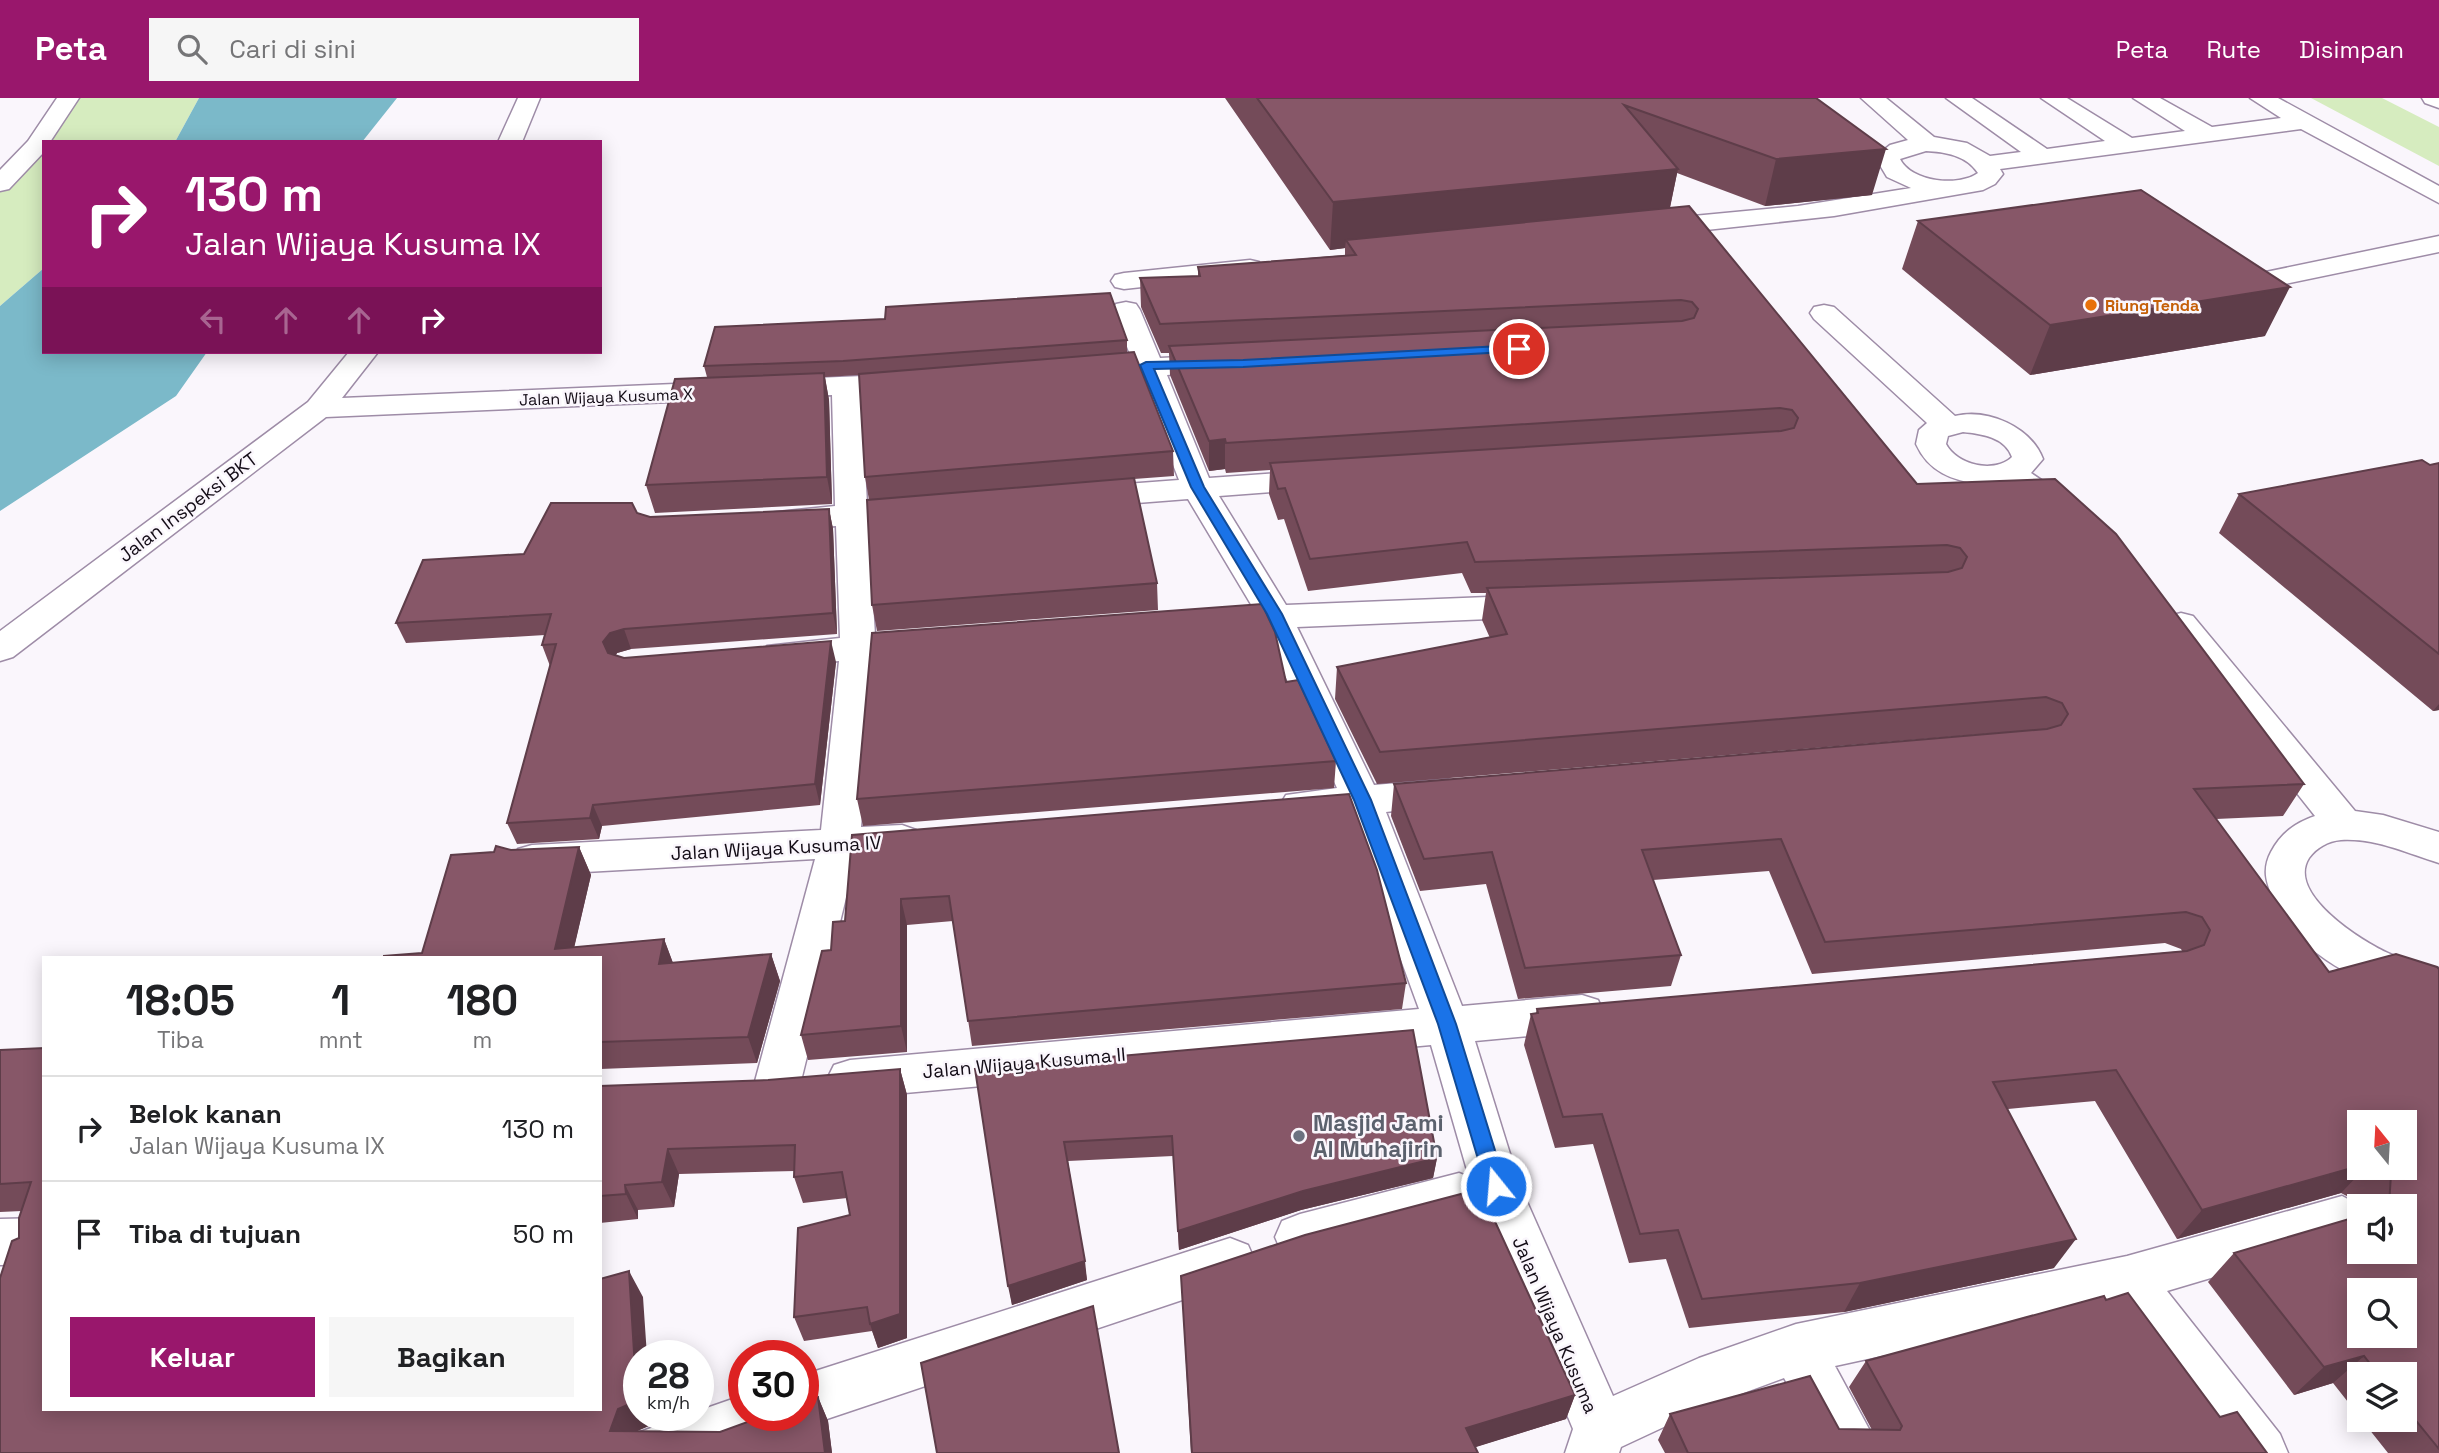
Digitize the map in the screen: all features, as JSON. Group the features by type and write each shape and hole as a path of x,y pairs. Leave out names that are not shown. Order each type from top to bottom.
{"street":[{"path":"0,184 36,146 68,98"},
{"path":"511,140 529,98"},
{"path":"1872,98 1930,145"},
{"path":"1957,98 2043,157"},
{"path":"2052,98 2130,147"},
{"path":"2144,98 2210,136"},
{"path":"2261,98 2439,196"},
{"path":"2433,98 2439,101"},
{"path":"1987,164 2304,122"},
{"path":"1632,230 1871,205 1946,188 1968,187 1984,182 1991,174 1987,164 1973,155 1930,145 1896,149 1871,145"},
{"path":"1896,149 1887,157 1889,167 1901,176 1946,188"},
{"path":"2261,281 2439,244"},
{"path":"2398,251 2434,268"},
{"name":"Jalan Wijaya Kusuma","path":"1275,266 1125,295 1146,365 1198,487 1275,614 1363,800 1447,1024 1496,1186 1596,1441"},
{"path":"1824,313 1947,425"},
{"name":"Jalan Inspeksi BKT","path":"0,649 318,408 362,354"},
{"path":"1064,371 1146,365 1243,363"},
{"name":"Jalan Wijaya Kusuma X","path":"318,408 846,388 941,381"},
{"path":"838,846 858,648 846,388"},
{"path":"1947,425 1982,425 2016,439 2026,449 2028,459 2023,468 2011,474 1974,474 1939,459 1930,449 1929,439 1934,430 1947,425"},
{"path":"2011,474 2052,499 2083,527"},
{"path":"1059,499 1348,478"},
{"path":"747,521 948,508"},
{"path":"2164,604 2345,826"},
{"path":"1177,622 1275,614 1565,605"},
{"path":"751,656 956,640"},
{"path":"1266,808 1488,789"},
{"path":"2439,848 2414,837 2378,828 2345,826 2317,831 2297,842 2286,860 2287,882 2300,907 2322,932 2353,956 2390,973 2439,985"},
{"name":"Jalan Wijaya Kusuma IV","path":"523,860 838,846 935,837"},
{"name":"Jalan Wijaya Kusuma II","path":"838,846 756,1086 1627,1009"},
{"path":"819,1396 1302,1236 1496,1186"},
{"path":"1596,1441 1699,1384 1796,1349 2127,1279 2343,1218"},
{"path":"0,1242 42,1241"},
{"path":"2127,1279 2260,1453"},
{"path":"1796,1349 1855,1453"},
{"path":"654,1453 728,1427"}],"green space":[{"path":"70,98 199,98 176,140 42,140 42,270 0,306 0,184"},
{"path":"2311,98 2382,98 2439,127 2439,166"}],"water":[{"path":"199,98 397,98 364,140 176,140"},
{"path":"42,270 42,354 206,354 176,396 0,511 0,306"}],"building":[{"path":"1257,98 1816,98 1886,149 1776,159 1624,105 1678,169 1333,202"},
{"path":"2141,190 2290,287 2050,325 1918,221"},
{"path":"1689,206 1917,484 2055,479 2116,534 2304,784 2194,789 2329,972 2396,954 2439,969 2439,1449 2417,1422 2417,1362 2369,1362 2364,1356 2324,1367 2234,1253 2347,1220 2347,1264 2417,1264 2417,1194 2390,1194 2391,1180 2417,1180 2417,1110 2347,1110 2347,1169 2202,1210 2116,1070 1993,1082 2076,1239 1860,1283 1702,1299 1678,1230 1640,1234 1602,1114 1563,1117 1531,1014 1538,1013 1537,1009 2187,951 2204,945 2210,930 2202,917 2186,912 1825,942 1781,839 1642,850 1681,955 1525,968 1492,852 1424,859 1394,784 2047,729 2061,725 2068,714 2062,703 2046,697 1380,752 1337,667 1507,634 1487,588 1948,572 1962,568 1967,557 1960,548 1947,545 1475,562 1467,542 1310,559 1285,488 1278,489 1270,463 1781,431 1794,428 1798,418 1792,410 1780,408 1226,443 1225,439 1209,441 1169,346 1682,321 1694,318 1698,309 1692,302 1681,300 1160,324 1140,278 1200,276 1198,267 1356,255 1346,240"},
{"path":"1110,293 1127,340 843,361 704,366 715,327 885,319 886,307"},
{"path":"1134,352 1173,451 865,477 859,374"},
{"path":"824,373 827,477 646,485 675,379"},
{"path":"2422,460 2430,465 2439,463 2439,654 2239,494"},
{"path":"1134,478 1157,583 872,605 867,500"},
{"path":"551,503 632,503 637,513 650,517 829,509 833,613 624,629 610,633 603,642 608,653 624,658 831,641 815,784 593,805 590,818 507,823 556,644 542,645 551,614 396,623 423,560 524,554"},
{"path":"1262,604 1275,632 1286,682 1298,680 1336,761 857,799 872,633"},
{"path":"1349,794 1377,870 1406,983 968,1021 949,896 901,899 901,1026 801,1035 822,951 831,950 833,922 845,921 852,835"},
{"path":"496,846 511,850 579,847 555,949 664,939 659,964 771,954 748,1037 602,1042 602,956 384,956 422,953 451,855 494,852"},
{"path":"1413,1030 1437,1158 1303,1191 1178,1231 1172,1136 1064,1142 1085,1261 1008,1286 975,1069"},
{"path":"42,1048 42,1411 602,1411 602,1278 629,1271 633,1340 623,1340 623,1407 618,1409 610,1431 819,1431 819,1405 825,1453 0,1453 0,1278 12,1241 19,1238 19,1218 31,1182 0,1184 0,1050"},
{"path":"900,1069 900,1314 870,1324 867,1307 794,1317 798,1228 850,1215 842,1172 794,1177 795,1145 668,1149 662,1182 625,1185 626,1194 602,1196 602,1086 768,1080"},
{"path":"1480,1189 1575,1395 1466,1428 1478,1453 1192,1453 1181,1276 1305,1235"},
{"path":"2128,1293 2220,1417 2237,1412 2267,1453 1688,1453 1670,1414 1810,1376 1839,1429 1900,1430 1902,1426 1866,1361 2104,1296 2106,1300"},
{"path":"1093,1306 1119,1453 937,1453 921,1363"}],"place":[{"name":"Riung Tenda","path":"2091,305"},
{"name":"Masjid Jami Al Muhajirin","path":"1299,1136"}],"route":[{"path":"1496,1186 1447,1024 1363,800 1275,614 1198,487 1146,365 1243,363 1519,349"}]}
